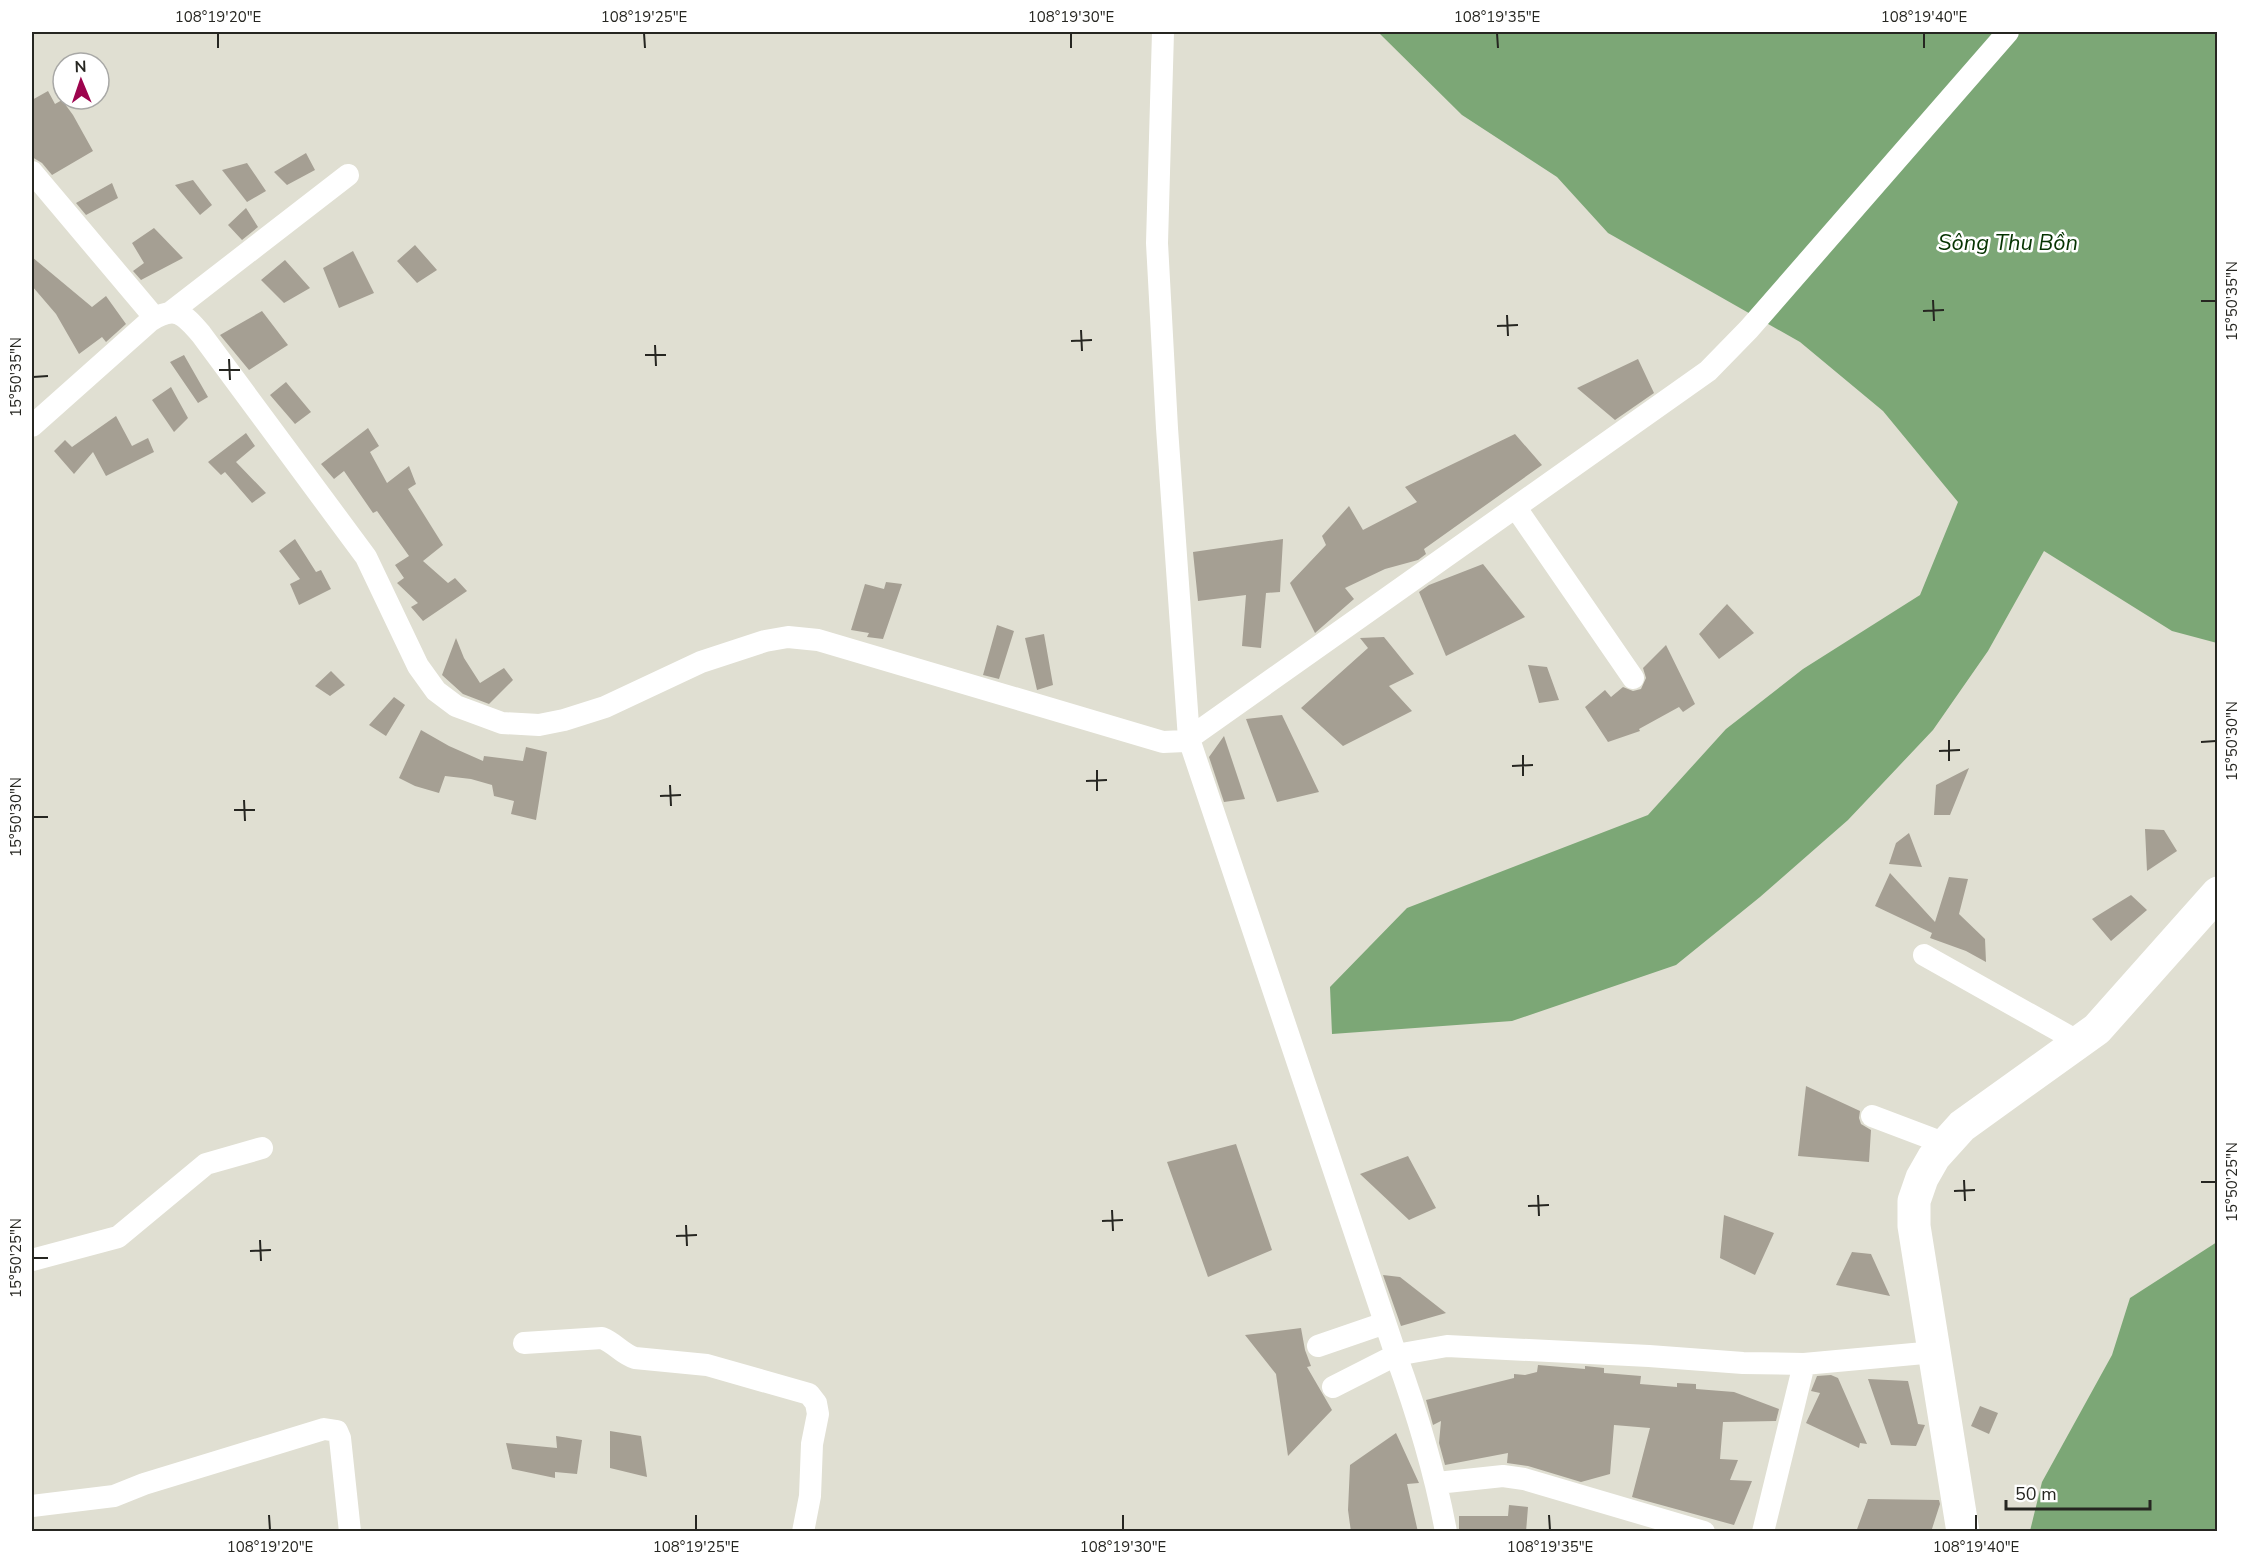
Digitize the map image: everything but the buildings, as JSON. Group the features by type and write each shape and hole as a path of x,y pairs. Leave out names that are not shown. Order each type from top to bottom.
{"street":[{"path":"1163,32 1157,243 1189,739 1416,1411 1437,1483 1446,1532"},
{"path":"163,315 181,313 201,334 366,557 418,666 430,683 436,691 456,706 476,715 502,723 539,725 564,720 605,707 701,662 765,641 788,637 818,640 1163,742 1176,742 1189,739 1708,371 1749,329 2008,32"},
{"path":"32,172 163,315"},
{"path":"32,426 163,315 348,175"},
{"path":"1516,508 1633,678"},
{"path":"1963,1532 1914,1226 1914,1201 1922,1179 1934,1157 1962,1126 2097,1029 2217,893"},
{"path":"1924,955 2079,1042"},
{"path":"1872,1116 1946,1144"},
{"path":"32,1260 118,1237 206,1164 262,1148"},
{"path":"1318,1346 1385,1323"},
{"path":"524,1343 602,1338 608,1340 625,1355 635,1358 707,1365 809,1394 816,1403 818,1414 812,1444 810,1496 803,1532"},
{"path":"1333,1387 1396,1355 1447,1346 1638,1355 1743,1363 1804,1364 1935,1352"},
{"path":"1763,1532 1804,1364"},
{"path":"32,1506 114,1496 189,1470 330,1429 337,1431 340,1438 350,1532"},
{"path":"1437,1483 1503,1476 1524,1479 1704,1532"}],"water":[{"name":"Sông Thu Bồn","path":"1378,32 2217,32 2217,643 2172,631 2044,551 1988,651 1933,730 1848,820 1760,897 1676,965 1512,1021 1332,1034 1330,987 1407,908 1648,815 1726,729 1803,669 1920,595 1958,502 1883,411 1800,342 1608,233 1557,177 1462,115"},
{"path":"2217,1242 2217,1531 2030,1531 2042,1482 2112,1355 2130,1298"}]}
